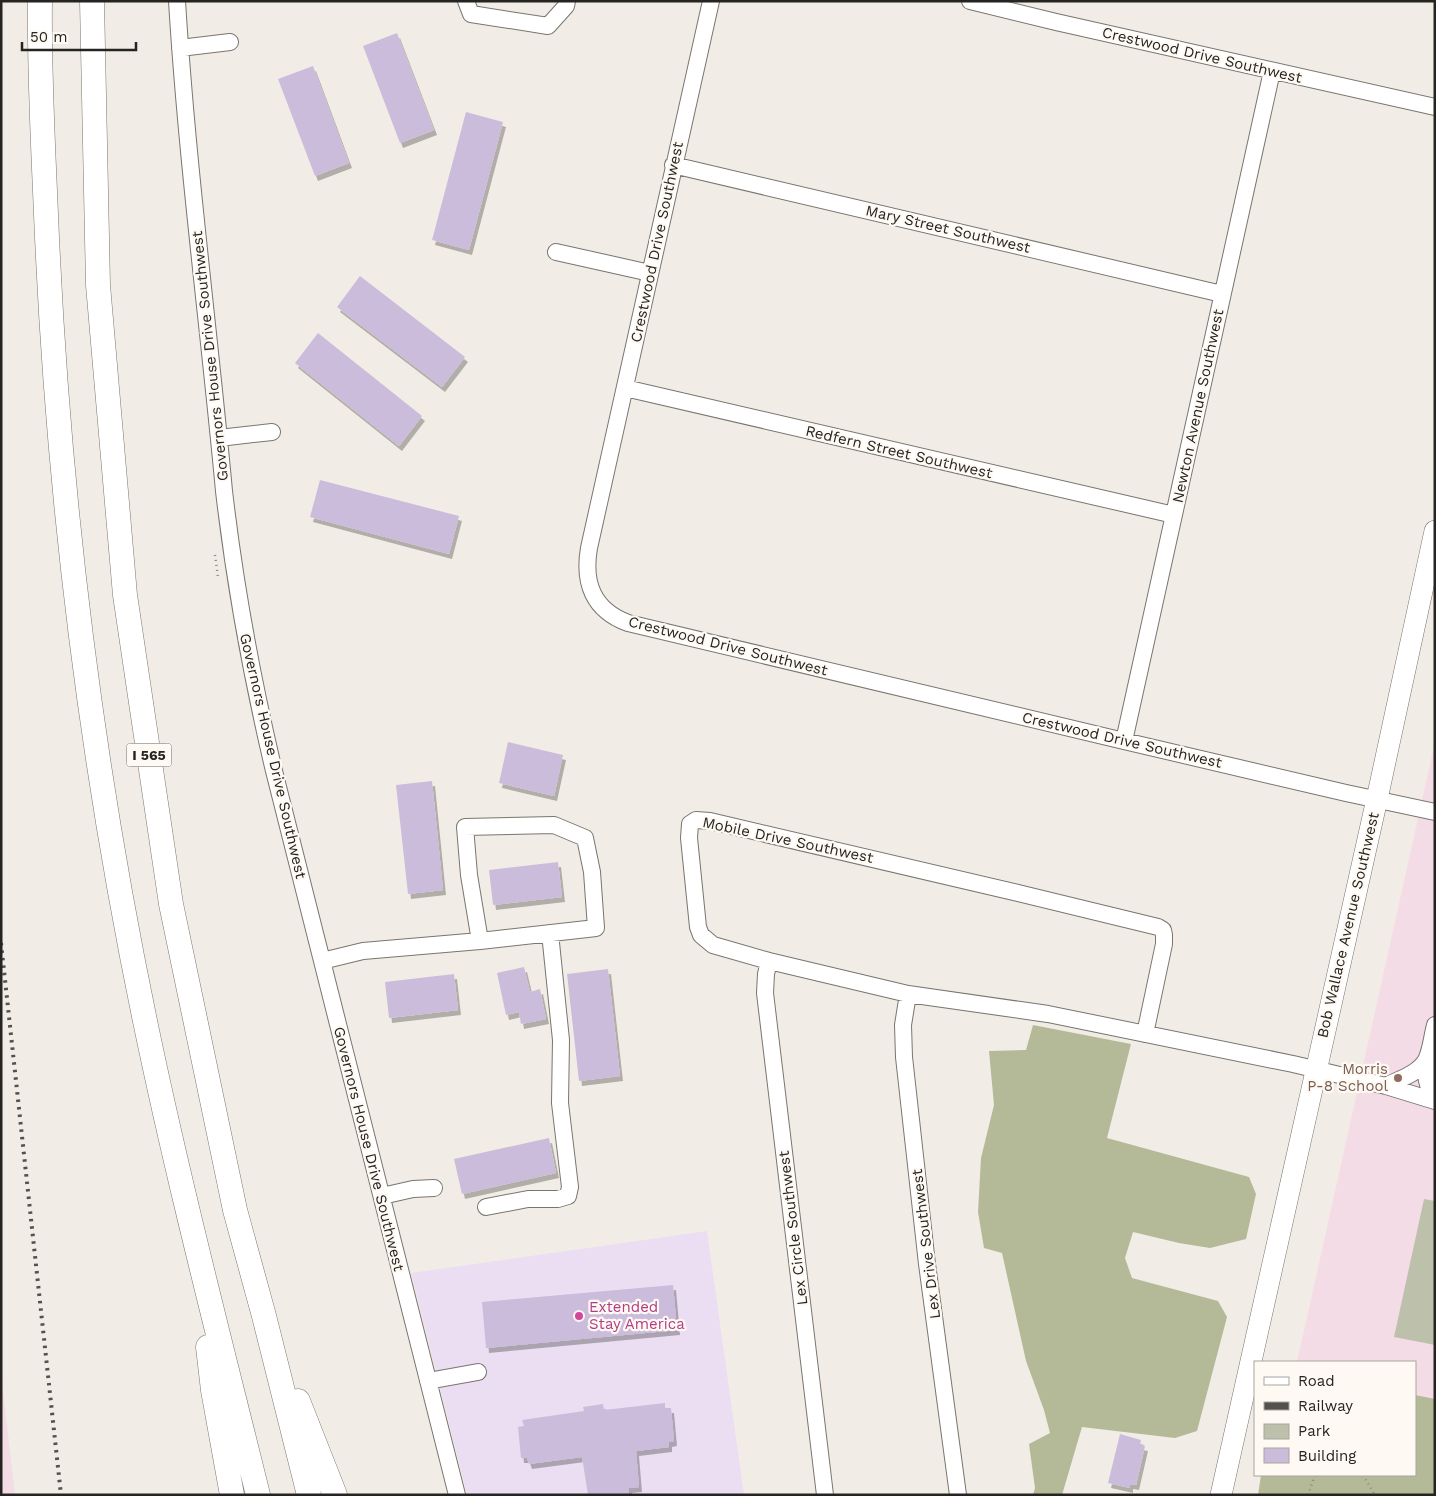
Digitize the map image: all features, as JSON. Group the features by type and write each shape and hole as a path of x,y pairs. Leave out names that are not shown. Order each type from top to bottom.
{"highway":[{"path":"40,1 42,139 52,337 84,663 123,909 145,1021 196,1249 258,1495"},
{"name":"I 565","path":"92,1 98,285 125,596 171,904 235,1210 309,1495"},
{"path":"93,43 100,1"},
{"path":"196,1249 213,1390 232,1495"},
{"path":"264,1316 335,1495"}],"main road":[{"name":"Bob Wallace Avenue Southwest","path":"1221,1495 1435,532"}],"street":[{"name":"Governors House Drive Southwest","path":"177,1 180,48 230,543 254,683 274,771 457,1495"},
{"path":"466,1 471,14 548,26 566,6 567,1"},
{"name":"Crestwood Drive Southwest","path":"711,1 587,558 591,591 602,608 628,623 1124,741 1435,812"},
{"name":"Crestwood Drive Southwest","path":"970,1 1435,107"},
{"path":"180,48 230,42"},
{"name":"Newton Avenue Southwest","path":"1124,741 1272,71"},
{"name":"Mary Street Southwest","path":"673,165 1222,294"},
{"path":"556,252 650,273"},
{"name":"Redfern Street Southwest","path":"625,388 1174,515"},
{"path":"219,438 272,432"},
{"name":"Mobile Drive Southwest","path":"1145,1034 1164,944 1164,935 1158,927 710,821 699,819 693,821 689,827 698,927 701,935 713,945 769,961 908,994 1016,1008 1145,1034 1386,1086 1435,1101"},
{"path":"322,960 363,951 480,941 596,928 592,872 585,838 554,825 465,826 480,941"},
{"path":"486,1207 528,1199 558,1199 568,1196 570,1187 560,1103 561,1040 550,933"},
{"name":"Lex Circle Southwest","path":"769,961 765,993 825,1495"},
{"name":"Lex Drive Southwest","path":"908,994 903,1025 904,1057 927,1264 958,1495"},
{"path":"1435,1025 1426,1060 1427,1082 1429,1090 1435,1096"},
{"path":"1386,1086 1410,1074 1426,1060"},
{"path":"382,1196 413,1189 434,1188"},
{"path":"428,1381 478,1372"}],"path":[{"path":"1308,1495 1315,1476"},
{"path":"1364,1476 1375,1495"}],"shaded area":[{"name":"Morris P-8 School","path":"1435,742 1435,1408 1416,1403 1416,1361 1297,1361"},
{"path":"707,1231 744,1495 467,1495 411,1273"},
{"path":"1,1373 15,1495 1,1495"}],"green space":[{"path":"1033,1025 1131,1044 1107,1138 1249,1177 1256,1194 1246,1239 1210,1248 1133,1232 1125,1258 1132,1278 1218,1301 1227,1317 1197,1431 1175,1438 1082,1427 1062,1495 1033,1495 1035,1488 1029,1444 1050,1433 1044,1410 1026,1361 1002,1253 984,1248 978,1212 981,1158 994,1105 989,1051 1026,1050"},
{"path":"1424,1199 1435,1201 1435,1345 1394,1337"},
{"path":"1416,1395 1435,1399 1435,1495 1258,1495 1261,1476 1416,1476"}],"building":[{"path":"397,33 434,130 400,143 363,46"},
{"path":"313,66 349,163 315,176 278,79"},
{"path":"466,112 503,122 469,250 432,240"},
{"path":"360,276 465,357 442,387 337,307"},
{"path":"318,333 422,416 399,446 295,363"},
{"path":"320,480 459,516 449,554 310,517"},
{"path":"508,742 563,755 554,796 499,783"},
{"path":"432,781 443,890 408,894 396,785"},
{"path":"558,862 562,897 493,905 489,870"},
{"path":"524,967 530,992 540,989 546,1019 521,1024 519,1012 506,1015 497,973"},
{"path":"608,969 620,1076 579,1081 567,974"},
{"path":"454,974 458,1010 389,1018 385,982"},
{"path":"549,1138 556,1173 462,1194 454,1159"},
{"name":"Extended Stay America","path":"673,1285 677,1330 486,1348 482,1302"},
{"path":"665,1403 665,1408 671,1408 674,1441 669,1442 669,1447 636,1451 639,1487 629,1488 629,1493 588,1495 582,1457 529,1464 527,1458 521,1458 518,1427 524,1426 522,1420 584,1411 583,1407 603,1404 604,1410"},
{"path":"1120,1434 1141,1440 1140,1445 1145,1446 1136,1485 1130,1484 1130,1488 1108,1483"}],"railway":[{"path":"1,943 61,1495"}],"place":[{"name":"Morris P-8 School","path":"1398,1078"},
{"name":"Extended Stay America","path":"579,1316"}]}
